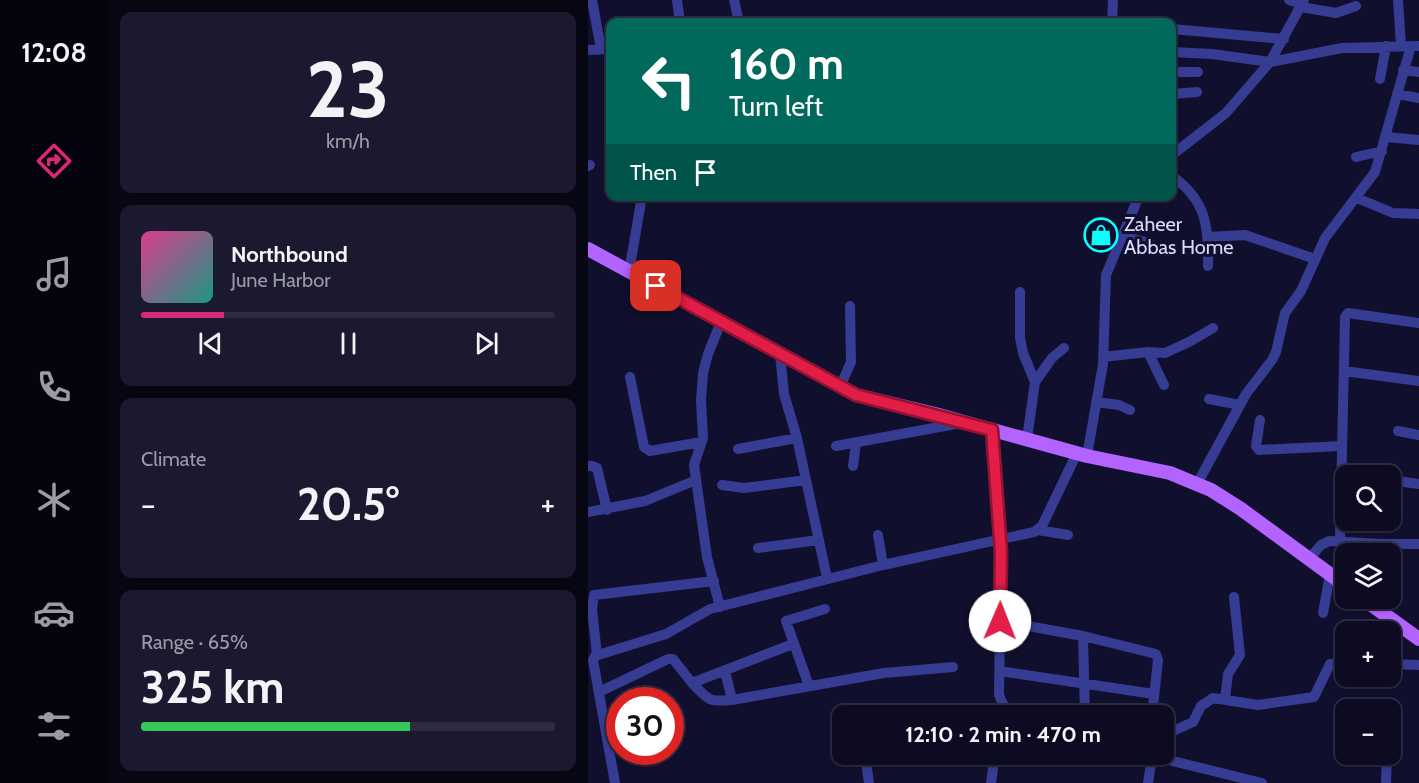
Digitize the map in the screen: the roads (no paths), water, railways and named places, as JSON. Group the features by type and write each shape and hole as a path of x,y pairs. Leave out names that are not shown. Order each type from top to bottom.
{"main road":[{"path":"588,249 856,395 1082,454 1170,473 1211,490 1242,509 1335,578"},
{"path":"1377,609 1419,639"}],"street":[{"path":"588,50 606,49 592,0"},
{"path":"677,0 679,18"},
{"path":"734,0 738,18"},
{"path":"1112,18 1113,0"},
{"path":"1289,0 1336,13 1356,6"},
{"path":"1197,484 1240,405 1272,360 1285,314 1301,291 1328,234 1375,172 1410,46 1398,0"},
{"path":"1176,152 1226,113 1270,62 1302,4"},
{"path":"1176,29 1284,39"},
{"path":"1380,79 1386,46"},
{"path":"1176,52 1212,54 1270,62 1342,48 1410,46"},
{"path":"1404,70 1419,72"},
{"path":"1176,72 1198,72"},
{"path":"1176,94 1197,92"},
{"path":"1397,94 1419,98"},
{"path":"1386,137 1419,140"},
{"path":"1356,157 1382,150"},
{"path":"1176,179 1192,193 1198,202 1209,237 1208,266"},
{"path":"1357,198 1393,213 1419,214"},
{"path":"629,272 641,201"},
{"path":"1038,530 1082,454 1096,402 1103,357 1106,275 1137,201"},
{"path":"1209,237 1245,235 1315,259"},
{"path":"1122,236 1150,243"},
{"path":"1020,292 1020,338 1035,382 1027,439"},
{"path":"840,387 851,362 850,306"},
{"path":"1340,541 1345,317 1348,313 1419,323"},
{"path":"720,607 707,557 694,462 702,442 703,373 721,322"},
{"path":"1103,357 1148,352 1165,353 1213,328"},
{"path":"1035,382 1052,358 1064,348"},
{"path":"1148,352 1164,385"},
{"path":"780,354 784,394 797,438 827,578"},
{"path":"1344,371 1419,381"},
{"path":"630,377 646,450 702,442"},
{"path":"1209,399 1240,405"},
{"path":"1096,402 1119,405 1130,410"},
{"path":"1260,420 1256,446 1259,450 1341,446"},
{"path":"836,446 964,422"},
{"path":"992,430 1001,540 1000,705"},
{"path":"1398,431 1419,435"},
{"path":"738,449 797,438"},
{"path":"853,466 856,443"},
{"path":"588,466 597,468 607,510"},
{"path":"588,512 645,501 696,480"},
{"path":"722,485 744,488 806,480"},
{"path":"1401,482 1419,484"},
{"path":"615,783 595,691 593,660 597,654 666,634 702,613 720,607 827,578 1038,530 1068,535"},
{"path":"878,535 883,565"},
{"path":"758,548 819,540"},
{"path":"1309,559 1325,543 1340,541 1419,544"},
{"path":"1323,613 1330,575"},
{"path":"597,654 590,609 592,599 597,593 714,581"},
{"path":"1225,699 1228,674 1240,655 1234,597"},
{"path":"809,686 793,644 787,620 825,609"},
{"path":"1000,621 1083,636 1156,654 1158,660 1153,705"},
{"path":"1083,636 1084,705"},
{"path":"692,683 793,644"},
{"path":"595,691 670,658 711,701 732,700 884,673 953,667"},
{"path":"1174,731 1192,722 1201,706 1214,698 1258,705 1310,698 1317,694 1330,664 1335,664"},
{"path":"1401,664 1419,665"},
{"path":"725,671 732,700"},
{"path":"999,671 1154,694"},
{"path":"1174,763 1230,780 1262,783"},
{"path":"867,765 869,783"},
{"path":"991,783 993,765"},
{"path":"1148,765 1148,783"},
{"path":"1386,783 1387,765"}],"place":[{"name":"Zaheer Abbas Home","path":"1101,235"}]}
